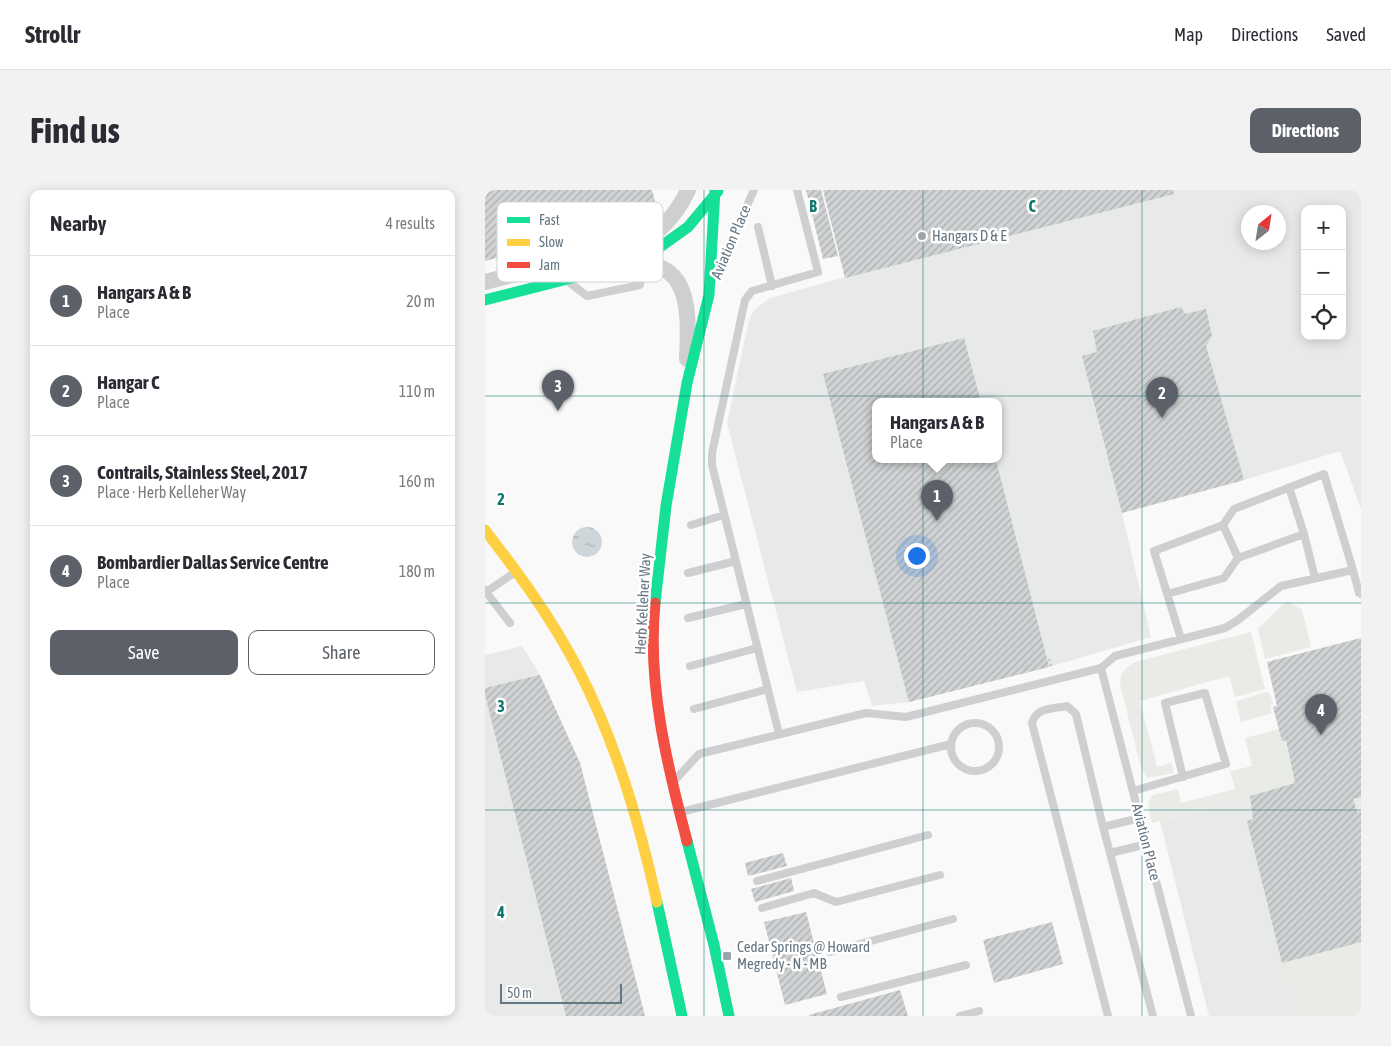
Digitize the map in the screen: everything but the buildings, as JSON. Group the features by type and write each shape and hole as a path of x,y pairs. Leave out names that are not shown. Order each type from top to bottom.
{"main road":[{"name":"Herb Kelleher Way","path":"716,191 709,295 687,383 666,506 654,616 656,692 672,783 714,945 729,1016"},
{"path":"663,245 688,227 716,191"},
{"path":"487,302 560,282"},
{"path":"485,530 518,571 546,614 588,688 618,759 655,895 682,1016"}],"street":[{"path":"663,227 674,215 688,190"},
{"path":"663,269 675,279 684,295 687,383"}],"lane":[{"name":"Aviation Place","path":"709,295 754,190"},
{"path":"779,734 712,465 712,453 745,300 752,291 818,272 797,190"},
{"path":"758,227 772,286"},
{"path":"570,282 587,296 640,285 640,282"},
{"path":"1181,639 1155,551 1223,525 1234,509 1324,474 1359,593 1361,594"},
{"path":"1289,487 1304,534 1315,578"},
{"path":"691,525 725,515"},
{"path":"1223,525 1238,558"},
{"path":"1167,594 1224,578 1238,558 1304,534"},
{"path":"688,573 736,561"},
{"path":"672,783 699,754 866,713 906,717 1092,671 1101,668 1115,656 1225,628 1281,586 1353,570"},
{"path":"509,623 486,591 518,571"},
{"path":"688,618 747,604"},
{"path":"690,666 757,648"},
{"name":"Aviation Place","path":"1101,668 1191,1016"},
{"path":"695,709 768,690"},
{"path":"1133,791 1183,777 1226,764 1205,693 1165,702 1183,777"},
{"path":"1108,1016 1032,723 1033,716 1038,712 1067,706 1076,714 1103,827 1153,1016"},
{"path":"978,722 986,724 997,735 1000,750 992,764 977,771 961,766 951,752 951,744 953,736 963,725 978,722"},
{"path":"679,812 951,744"},
{"path":"1103,827 1140,818"},
{"path":"757,881 928,835"},
{"path":"1110,853 1147,844"},
{"path":"762,908 814,893 836,902 940,875"},
{"path":"830,952 953,920"},
{"path":"841,996 966,964"},
{"path":"960,1016 979,1011"}],"shaded area":[{"path":"823,190 1361,190 1361,509 1340,451 1244,480 1122,513 1151,637 1049,667 909,702 872,706 864,681 797,692 727,423 749,320 753,311 770,298 845,277"},
{"path":"1288,601 1302,610 1311,647 1265,659 1258,629"},
{"path":"1251,632 1265,689 1235,697 1229,676 1140,701 1157,767 1171,763 1174,773 1147,778 1140,764 1120,684 1124,671 1135,662"},
{"path":"1361,638 1361,1016 1209,1016 1160,821 1295,783 1286,740 1282,741 1273,707 1277,705 1267,662"},
{"path":"522,646 540,675 580,763 645,1016 485,1016 485,655"},
{"path":"1267,692 1270,693 1273,704 1270,705 1272,713 1241,722 1236,701"},
{"path":"1279,729 1282,740 1286,740 1295,783 1152,823 1148,803 1153,795 1178,789 1181,803 1235,789 1230,771 1252,766 1245,738"},
{"path":"1361,942 1361,1016 1296,1016 1282,963"}],"water":[{"path":"587,527 598,531 602,542 598,553 587,557 576,553 572,542 576,531"}],"traffic: fast":[{"path":"655,603 666,506 687,383 709,295 715,190"},
{"path":"663,245 688,227 718,191"},
{"path":"485,300 556,282"},
{"path":"687,841 714,945 729,1016"},
{"path":"657,902 682,1016"}],"traffic: slow":[{"path":"485,530 523,580 546,615 568,650 592,697 625,783 657,902"}],"traffic: jam":[{"path":"655,603 654,663 660,724 672,783 687,841"}],"place":[{"name":"Hangars D & E","path":"922,236"},
{"name":"Contrails, Stainless Steel, 2017","path":"558,411"},
{"name":"Hangar C","path":"1162,418"},
{"name":"Hangars A & B","path":"937,521"},
{"name":"Bombardier Dallas Service Centre","path":"1321,735"},
{"name":"Cedar Springs @ Howard Megredy - N - MB","path":"727,956"}]}
